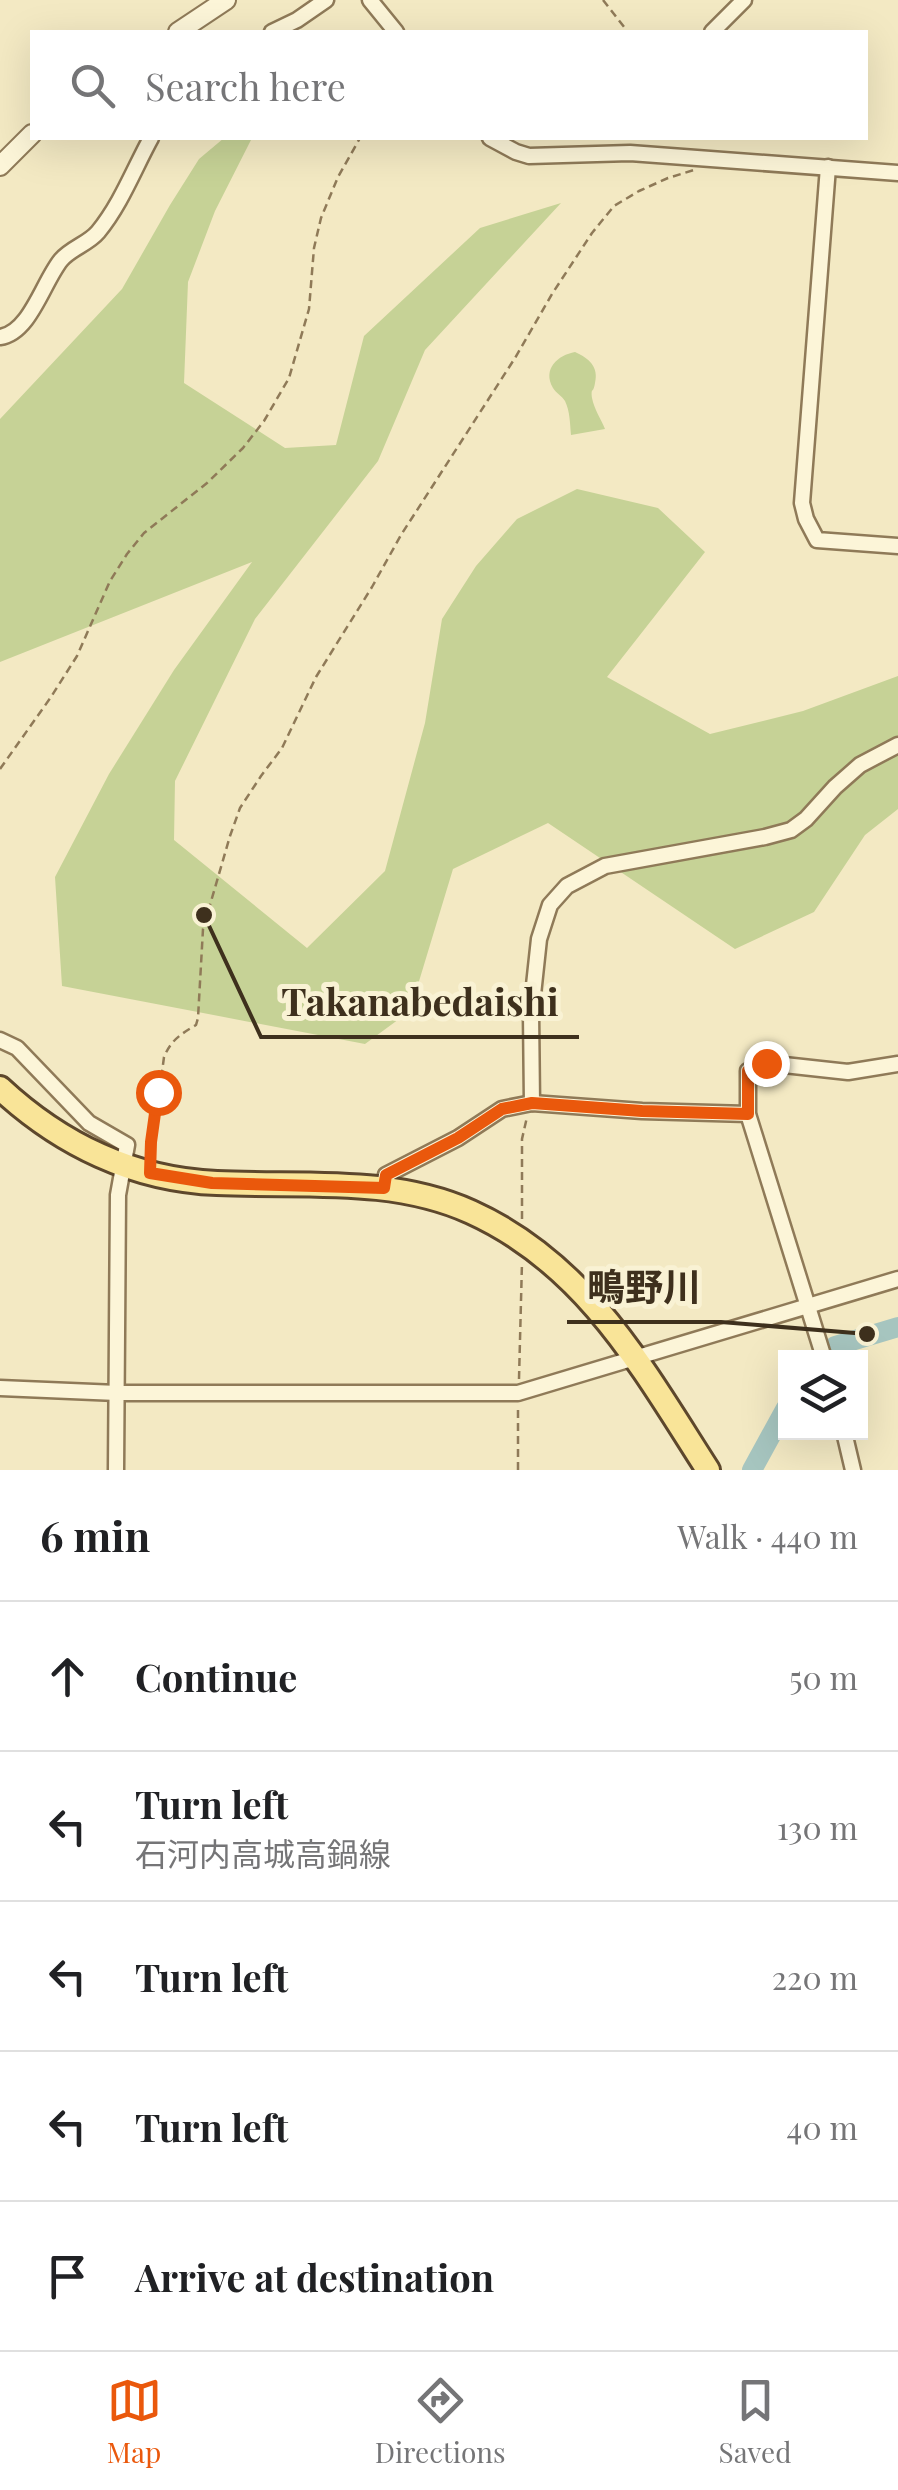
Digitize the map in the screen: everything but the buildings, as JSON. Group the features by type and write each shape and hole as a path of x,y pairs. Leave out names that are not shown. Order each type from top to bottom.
{"main road":[{"path":"0,1088 73,1144 122,1166 212,1183 384,1188 423,1194 497,1226 560,1269 614,1328 708,1470"}],"street":[{"path":"181,30 226,0"},
{"path":"276,30 326,0"},
{"path":"370,0 394,30"},
{"path":"714,30 744,0"},
{"path":"0,166 30,136"},
{"path":"0,337 21,326 64,257 95,236 118,202 150,140"},
{"path":"494,140 529,156 595,153 898,173"},
{"path":"595,153 608,140"},
{"path":"828,167 802,503 817,540 898,546"},
{"path":"532,1103 531,1014 539,940 550,906 567,886 605,866 790,830 860,766 898,745"},
{"path":"0,1040 17,1048 89,1123 127,1145 118,1195 116,1470"},
{"path":"821,1350 748,1114 748,1071 766,1063 848,1072 898,1064"},
{"path":"384,1188 386,1175 458,1138 502,1109 532,1103 748,1114"},
{"path":"0,1388 116,1393 518,1393 898,1279"},
{"path":"846,1440 853,1470"}],"path":[{"path":"603,0 626,30"},
{"path":"0,769 76,656 110,581 127,554 144,533 243,448 289,378 308,309 321,218 359,140"},
{"path":"150,1173 164,1056 170,1044 196,1025 203,929 240,808 282,748 316,677 401,534 583,245 614,206 712,160"},
{"path":"518,1393 518,1470"}],"green space":[{"path":"222,140 251,140 215,211 188,282 184,383 285,448 336,445 364,336 480,228 561,203 425,350 378,461 255,619 175,781 174,840 307,948 385,871 425,723 442,619 476,566 517,519 577,489 658,508 705,552 607,677 710,734 803,711 898,676 898,809 865,835 814,912 735,949 548,823 453,869 410,1011 365,1044 62,986 55,877 109,774 174,670 252,562 0,662 0,419 122,289 199,159"},
{"path":"575,352 594,368 592,398 605,429 571,435 567,405 553,388 549,375 558,360"}],"waterway":[{"path":"830,1350 898,1327"},
{"path":"752,1470 778,1423"}],"place":[{"name":"Takanabedaishi","path":"204,915"},
{"name":"鴫野川","path":"867,1334"}],"route":[{"path":"158,1092 150,1173 212,1183 384,1188 386,1175 458,1138 502,1109 532,1103 748,1114 748,1071 766,1063"}]}
